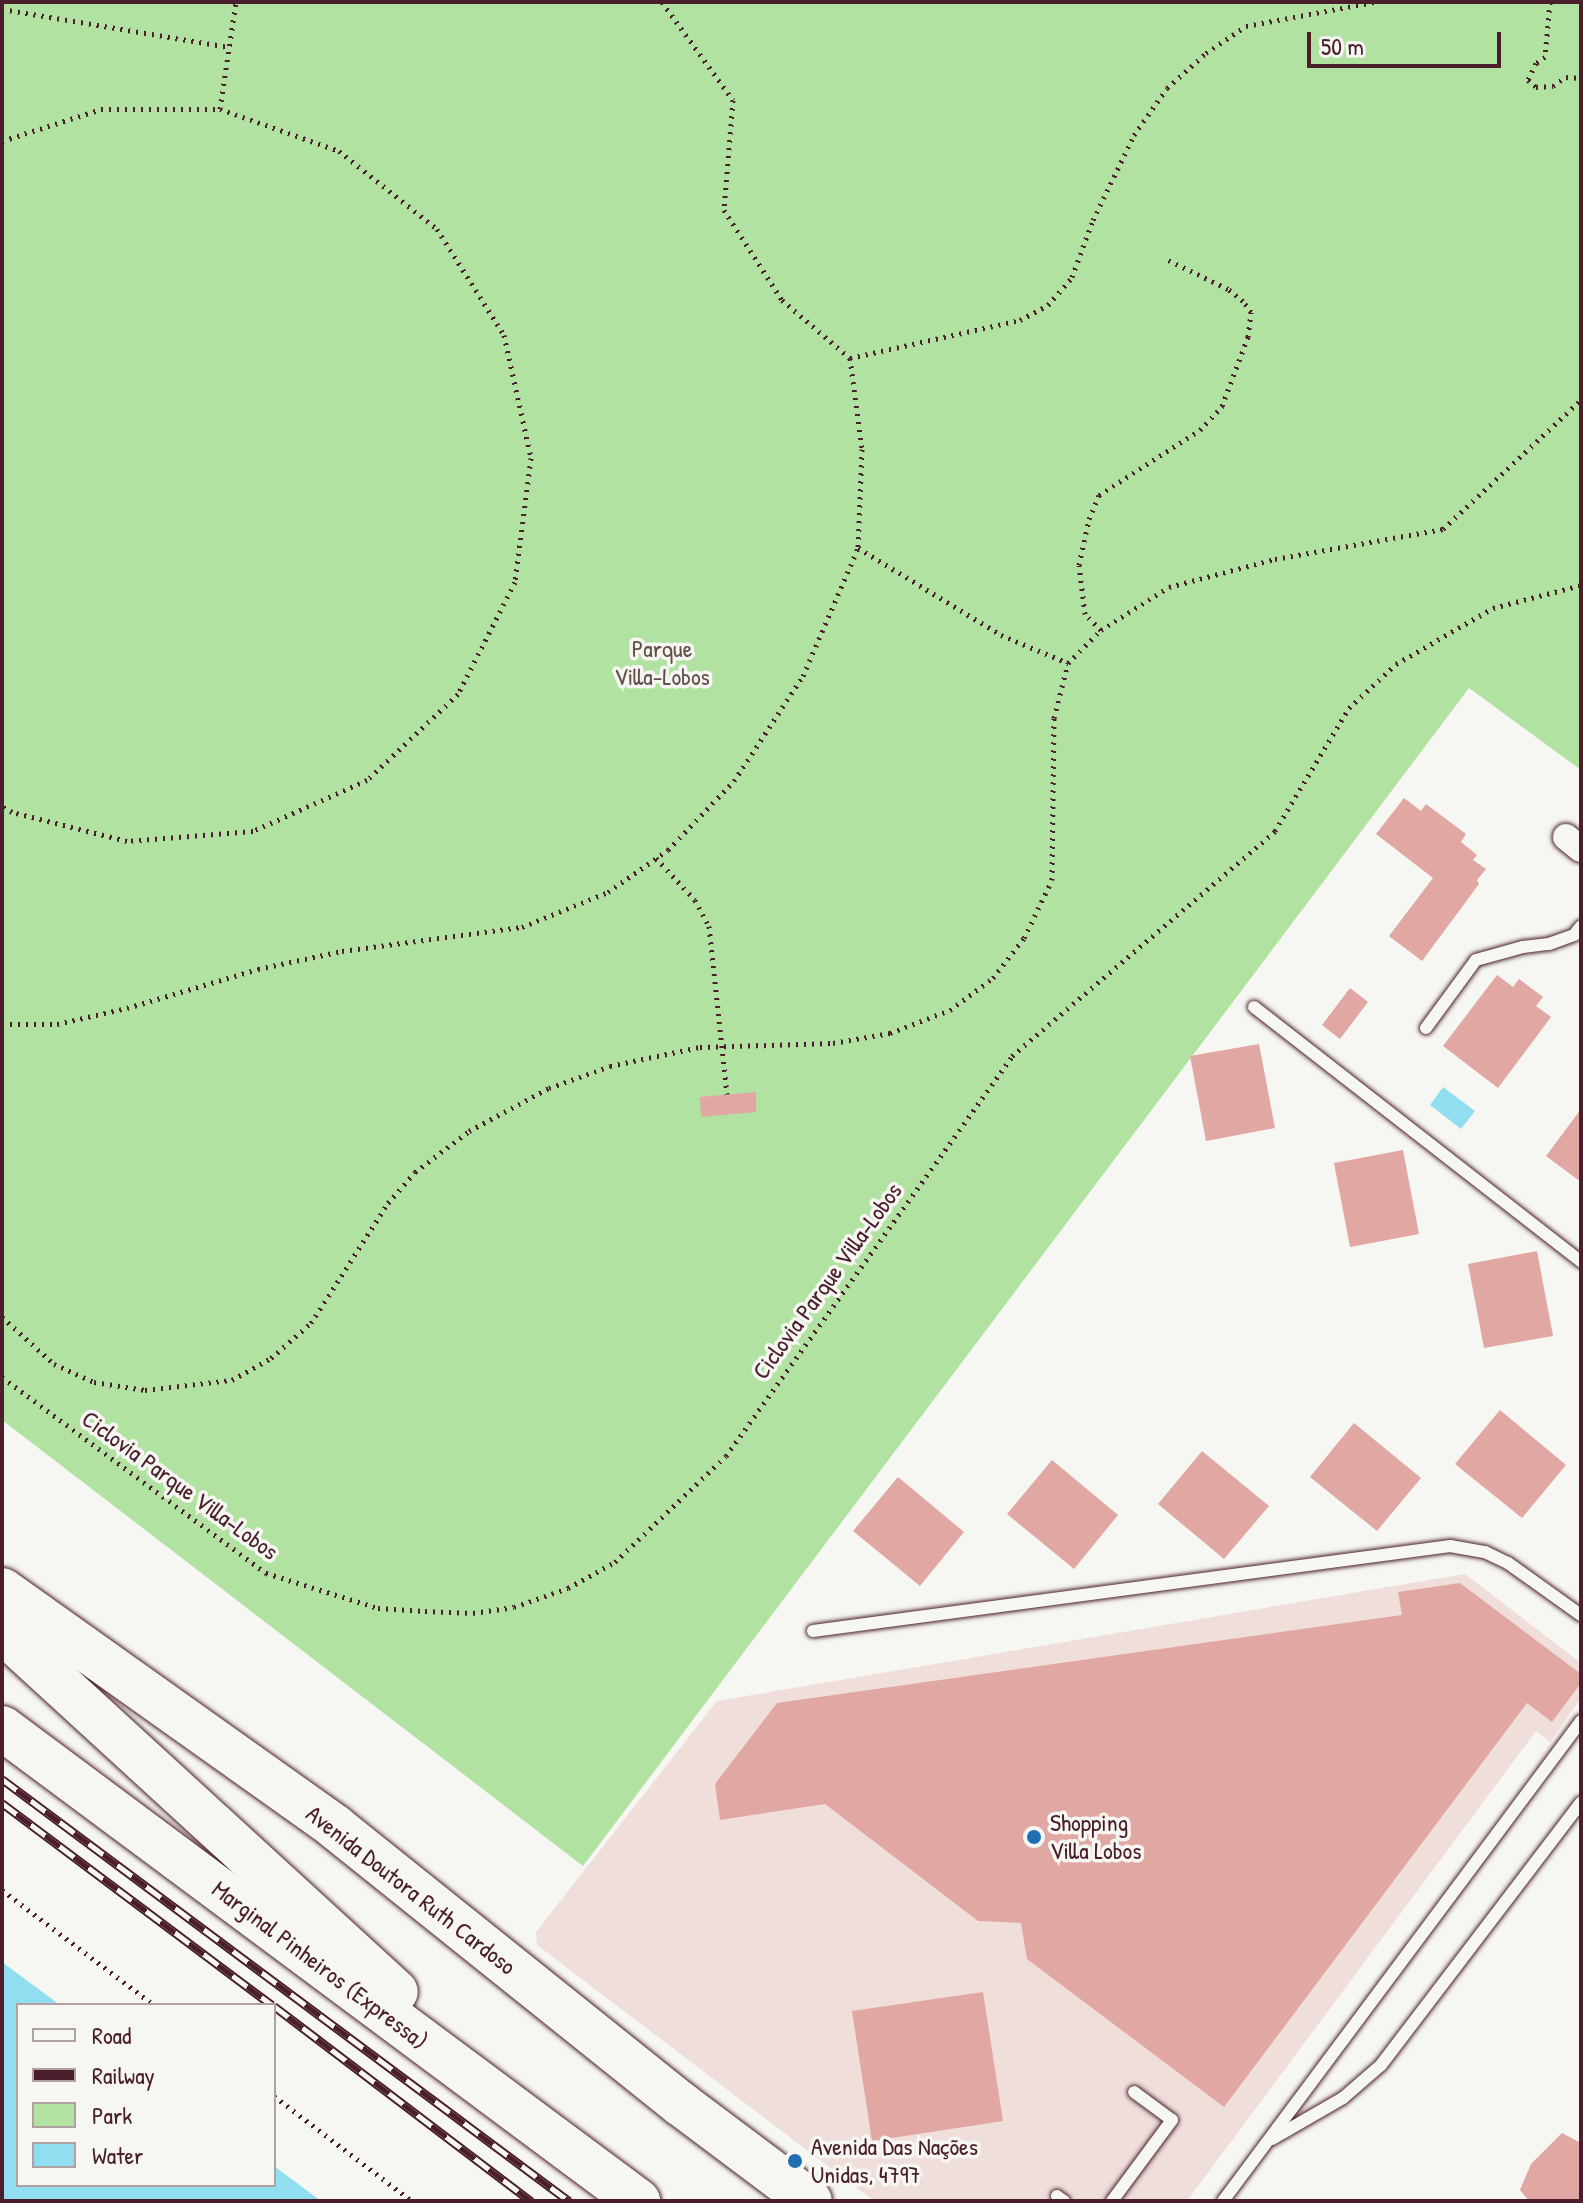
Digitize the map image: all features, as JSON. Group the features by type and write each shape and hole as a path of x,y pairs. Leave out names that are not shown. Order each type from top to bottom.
{"highway":[{"name":"Avenida Doutora Ruth Cardoso","path":"2,1590 335,1827 681,2104 810,2201"},
{"path":"2,1631 382,1978 517,2112"},
{"name":"Marginal Pinheiros (Expressa)","path":"2,1728 638,2201"}],"lane":[{"path":"1426,1028 1476,960 1523,947 1549,944 1574,935 1581,926"},
{"path":"1254,1007 1581,1262"},
{"path":"813,1631 1450,1546 1485,1552 1508,1563 1581,1615"},
{"path":"1223,2201 1581,1721"},
{"path":"1266,2142 1343,2098 1381,2065 1581,1802"},
{"path":"1112,2201 1172,2120 1134,2092"}],"path":[{"path":"220,109 236,2"},
{"path":"2,1024 57,1024 127,1008 258,969 342,951 522,927 608,892 668,850 734,781 803,676 858,548 862,449 850,358 782,300 724,210 733,100 662,2"},
{"path":"850,358 1020,320 1048,305 1072,277 1093,220 1134,135 1167,88 1206,53 1246,26 1374,2"},
{"path":"1550,2 1545,57 1536,63 1528,80 1536,87 1553,86 1566,77 1581,78"},
{"path":"2,9 229,47"},
{"path":"2,141 101,109 220,109 339,151 437,229 446,242 504,335 531,458 515,582 458,694 367,780 253,831 127,841 12,812 2,806"},
{"path":"1101,630 1085,614 1079,565 1089,519 1099,495 1207,422 1222,406 1248,337 1251,312 1243,301 1228,289 1168,260"},
{"path":"2,1317 54,1364 94,1382 145,1390 232,1380 271,1358 311,1323 388,1203 415,1172 469,1131 549,1088 610,1066 700,1047 833,1043 890,1033 950,1010 993,978 1024,938 1052,880 1054,718 1068,663 1101,630 1169,587 1275,559 1443,529 1581,400"},
{"path":"858,548 1001,635 1068,663"},
{"name":"Ciclovia Parque Villa-Lobos","path":"2,1377 266,1573 378,1608 437,1612 473,1613 514,1607 568,1588 615,1562 726,1456 1012,1056 1275,831 1349,708 1396,664 1493,608 1581,585"},
{"path":"656,858 695,900 709,926 727,1094"},
{"path":"2,1890 151,2003"},
{"path":"276,2098 412,2201"}],"shaded area":[{"name":"Shopping Villa Lobos","path":"1465,1574 1581,1663 1581,1698 1550,1742 1536,1731 1187,2201 874,2201 537,1945 536,1932 717,1701"}],"green space":[{"name":"Parque Villa-Lobos","path":"2,2 1581,2 1581,770 1469,688 583,1866 2,1420"}],"water":[{"path":"1443,1087 1475,1111 1461,1129 1430,1105"},
{"path":"2,1962 57,2003 16,2003 16,2187 276,2187 276,2167 321,2201 2,2201"}],"building":[{"path":"1404,798 1421,811 1426,804 1466,834 1461,842 1477,855 1473,860 1486,869 1477,880 1479,884 1422,961 1389,936 1433,878 1376,834"},
{"path":"1497,975 1513,987 1519,979 1543,997 1536,1006 1551,1017 1498,1088 1443,1046"},
{"path":"1350,988 1368,1002 1340,1039 1322,1025"},
{"path":"1259,1044 1275,1128 1206,1141 1190,1056"},
{"path":"756,1092 756,1112 701,1117 700,1097"},
{"path":"1581,1109 1581,1182 1546,1156"},
{"path":"1403,1150 1419,1234 1350,1247 1334,1163"},
{"path":"1537,1251 1553,1336 1484,1348 1468,1264"},
{"path":"1500,1410 1566,1465 1522,1518 1455,1464"},
{"path":"1354,1423 1421,1478 1377,1531 1310,1477"},
{"path":"1202,1451 1269,1506 1224,1559 1158,1504"},
{"path":"1052,1460 1118,1515 1074,1569 1007,1514"},
{"path":"898,1477 964,1532 920,1586 853,1531"},
{"path":"1460,1583 1581,1674 1581,1683 1552,1722 1527,1703 1224,2107 1027,1959 1021,1923 978,1921 825,1804 720,1820 715,1784 777,1703 1402,1615 1398,1592"},
{"path":"983,1992 1003,2121 872,2141 852,2011"},
{"path":"1562,2133 1581,2143 1581,2201 1529,2201 1520,2190 1531,2164"}],"railway":[{"path":"2,1779 569,2201"},
{"path":"2,1803 269,2003"},
{"path":"276,2008 531,2201"}],"place":[{"name":"Shopping Villa Lobos","path":"1034,1837"},
{"name":"Avenida Das Nações Unidas, 4797","path":"795,2161"}]}
